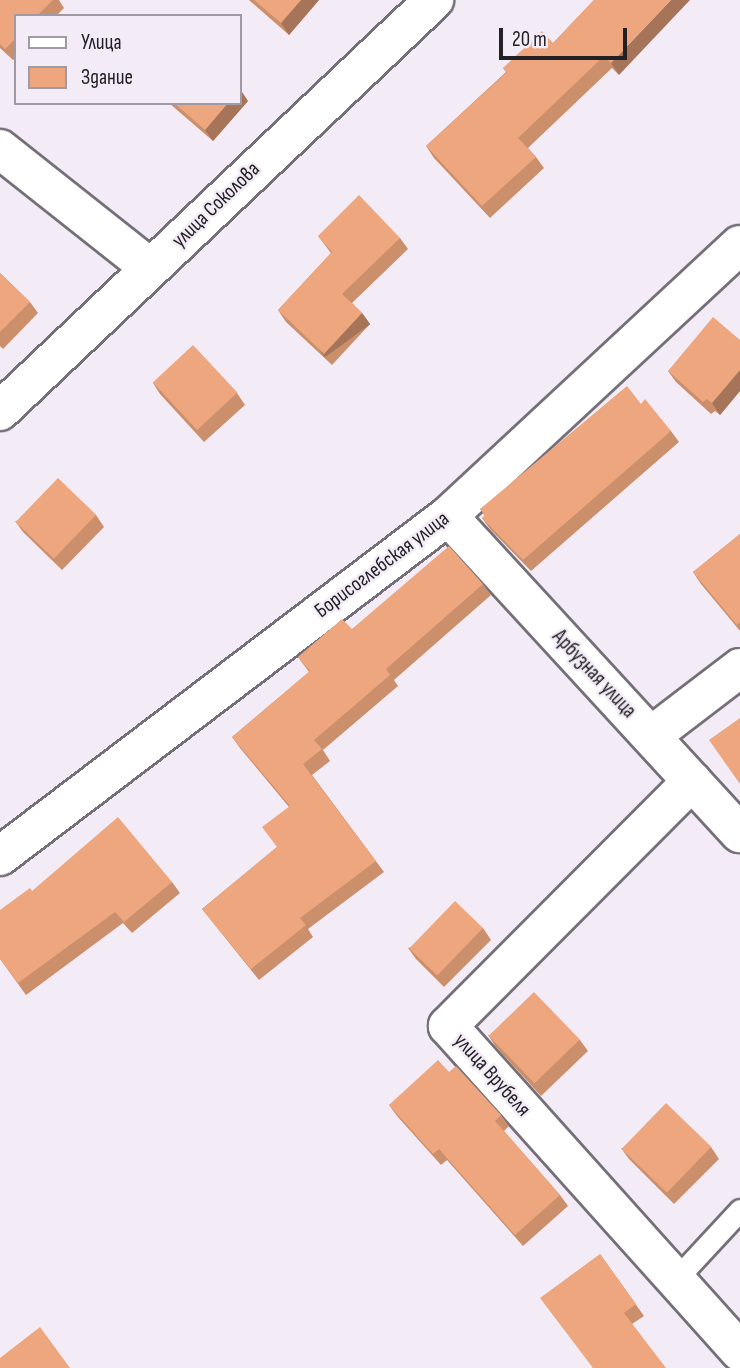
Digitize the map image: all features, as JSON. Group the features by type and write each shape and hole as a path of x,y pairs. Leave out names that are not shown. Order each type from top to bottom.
{"street":[{"name":"улица Соколова","path":"0,411 434,0"},
{"path":"0,149 150,268"},
{"name":"Борисоглебская улица","path":"0,856 448,516 740,245"},
{"name":"Арбузная улица","path":"448,516 740,833"},
{"path":"651,736 740,668"},
{"name":"улица Врубеля","path":"692,781 448,1026 740,1351"}],"lane":[{"path":"676,1279 740,1210"}],"building":[{"path":"0,0 53,0 39,14 14,14 14,40 5,49 0,44"},
{"path":"254,0 301,0 281,23"},
{"path":"594,0 671,0 611,63 604,56 518,138 536,157 482,206 426,146 507,72 503,68 542,31 553,43"},
{"path":"176,105 226,105 205,130"},
{"path":"359,195 400,238 342,294 362,313 324,354 278,310 332,252 318,236"},
{"path":"0,273 30,302 0,332"},
{"path":"713,317 740,340 740,370 712,403 707,399 703,402 668,371"},
{"path":"193,345 237,393 197,430 153,383"},
{"path":"627,386 641,404 645,399 671,431 523,560 482,518 485,515 480,509"},
{"path":"58,478 96,515 54,559 16,522"},
{"path":"740,534 740,622 737,625 693,572"},
{"path":"449,546 483,584 386,669 390,675 314,740 322,749 303,764 376,861 300,918 306,925 251,969 202,909 277,847 262,827 290,806 232,737 310,671 298,657 342,619 352,629"},
{"path":"740,718 740,784 709,740"},
{"path":"118,817 172,882 124,922 115,912 18,983 0,959 0,910 30,888 32,891"},
{"path":"455,901 483,928 437,976 409,948"},
{"path":"534,992 580,1039 535,1083 489,1036"},
{"path":"438,1060 449,1072 456,1066 501,1115 495,1121 560,1195 515,1235 439,1149 433,1154 389,1105"},
{"path":"666,1103 711,1147 667,1193 622,1149"},
{"path":"600,1254 636,1304 624,1313 666,1368 593,1368 540,1298"},
{"path":"40,1327 70,1368 0,1368 0,1358"}]}
